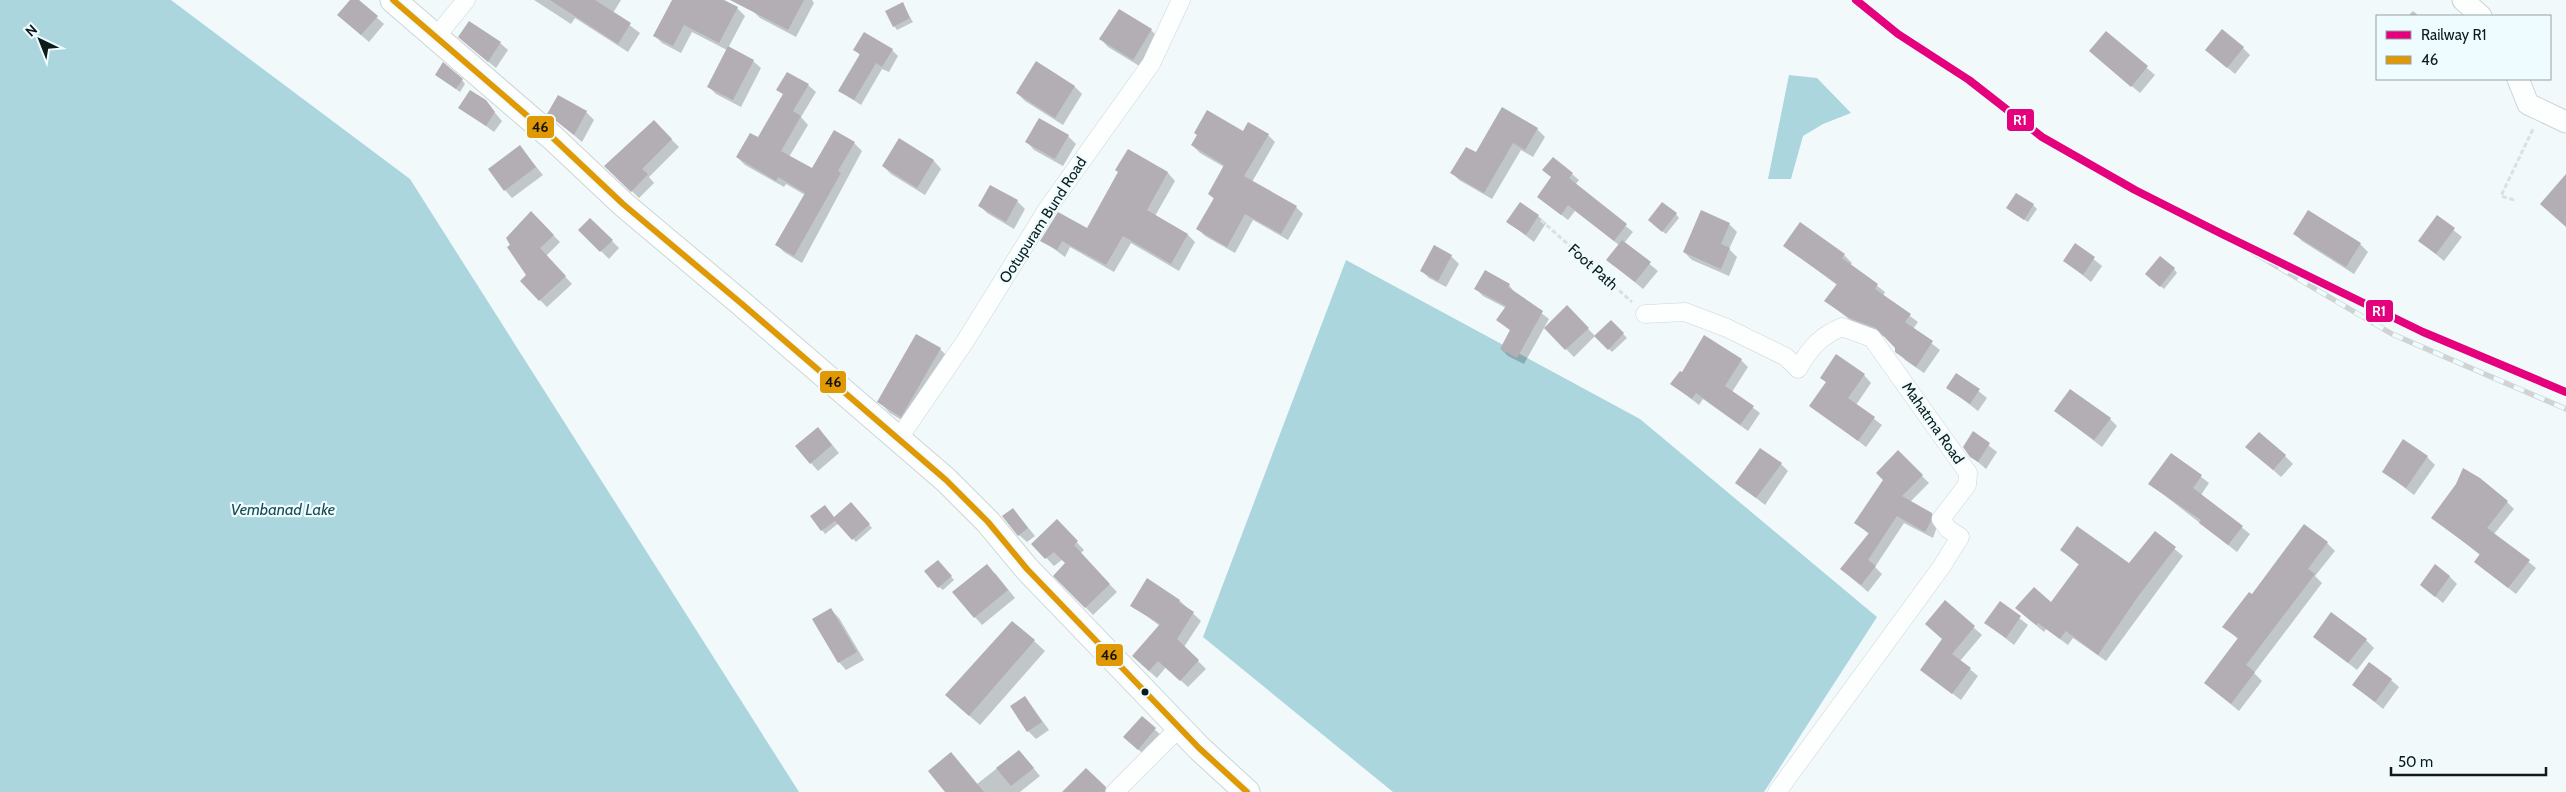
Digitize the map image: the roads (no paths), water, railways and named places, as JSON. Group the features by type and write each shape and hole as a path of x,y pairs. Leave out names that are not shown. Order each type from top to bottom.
{"main road":[{"path":"393,0 553,138 623,204 899,438 988,522 1027,569 1180,727 1247,792"}],"street":[{"path":"435,38 466,0"},
{"name":"Ootupuram Bund Road","path":"899,438 966,340 1048,208 1151,64 1181,0"},
{"path":"2463,0 2480,15"},
{"path":"2518,80 2528,104 2566,122"},
{"name":"Mahatma Road","path":"1645,314 1685,312 1727,328 1786,357 1798,369 1810,348 1831,332 1842,327 1872,338 1968,473 1967,485 1940,518 1948,529 1960,537 1942,566 1777,792"},
{"path":"1114,792 1180,727"}],"water":[{"name":"Vembanad Lake","path":"0,0 171,0 410,179 799,792 0,792"},
{"path":"1789,75 1817,78 1851,113 1823,124 1803,136 1791,179 1768,179"},
{"path":"1346,260 1640,419 1877,617 1764,792 1393,792 1203,637"}],"railway":[{"path":"2222,234 2392,334 2566,409"}],"rail line":[{"name":"R1","path":"1856,0 1898,34 1969,80 2042,137 2135,190 2423,332 2566,392"}]}
